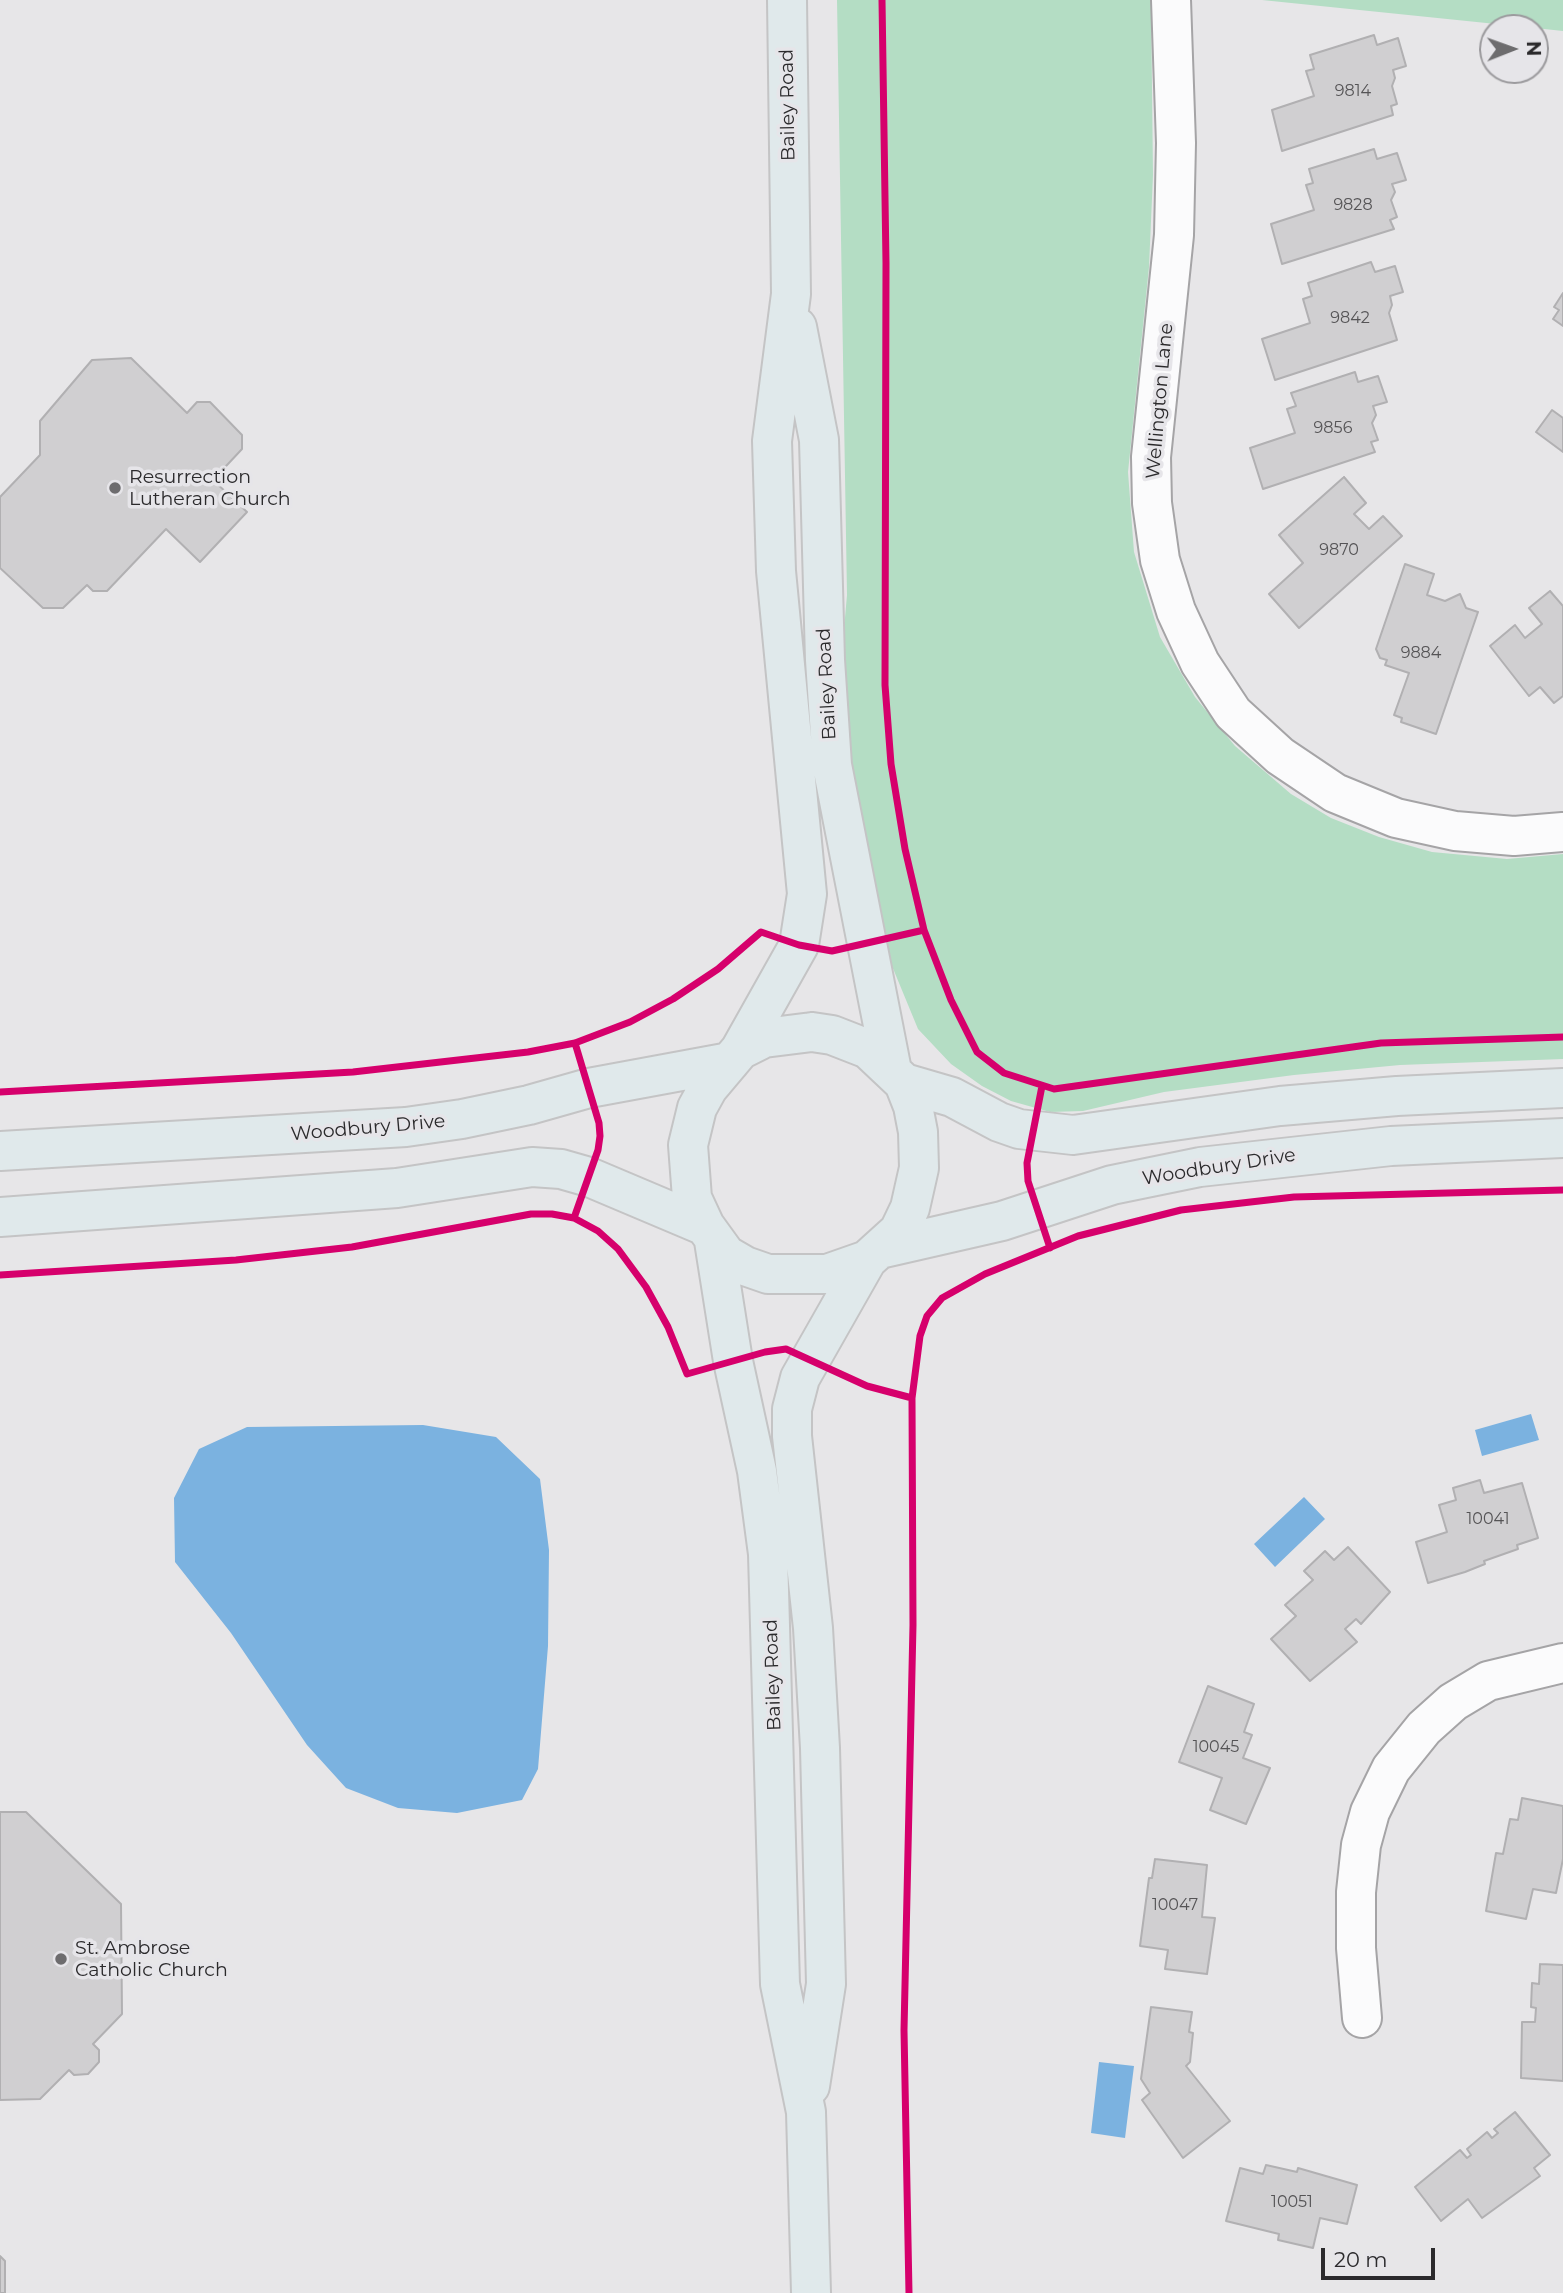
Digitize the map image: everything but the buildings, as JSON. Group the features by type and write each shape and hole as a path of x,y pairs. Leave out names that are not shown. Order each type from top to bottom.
{"main road":[{"name":"Bailey Road","path":"735,1056 793,956 806,913 806,873 776,571 772,441 791,294 787,0"},
{"name":"Bailey Road","path":"791,294 819,440 825,660 832,765 898,1077"},
{"path":"812,1032 832,1035 868,1049 898,1077 913,1106 918,1132 919,1168 910,1208 899,1231 876,1254 827,1274 768,1274 736,1261 710,1234 692,1198 688,1145 697,1108 708,1088 735,1056 764,1038 812,1032"},
{"name":"Woodbury Drive","path":"0,1151 406,1127 475,1116 735,1056"},
{"path":"898,1077 952,1097 999,1122 1019,1129 1073,1135 1241,1110 1344,1100 1563,1088"},
{"name":"Woodbury Drive","path":"876,1254 1112,1185 1192,1168 1380,1147 1563,1138"},
{"path":"0,1217 397,1188 532,1167 561,1169 589,1177 710,1234"},
{"name":"Bailey Road","path":"710,1234 733,1361 757,1471 768,1554 780,1984 806,2112 811,2293"},
{"name":"Bailey Road","path":"806,2112 826,1984 819,1709 804,1530 792,1436 792,1409 800,1378 876,1254"}],"street":[{"name":"Wellington Lane","path":"1171,0 1175,143 1174,235 1152,457 1152,492 1160,560 1175,611 1200,663 1233,713 1280,756 1335,793 1396,818 1455,831 1514,836 1563,832"},
{"path":"1363,2018 1356,1948 1356,1892 1361,1846 1370,1812 1391,1769 1424,1728 1453,1702 1488,1681 1563,1663"}],"green space":[{"path":"837,0 1151,0 1153,175 1149,267 1128,472 1134,552 1160,637 1195,697 1235,746 1291,794 1331,818 1379,837 1432,852 1507,859 1563,854 1563,1059 1400,1065 1294,1075 1164,1092 1083,1111 1050,1112 1011,1101 982,1086 951,1064 918,1029 892,966 855,822 842,652 847,595"},
{"path":"1262,0 1563,0 1563,31 1549,30 1549,14 1479,14 1479,22"}],"water":[{"path":"1531,1414 1539,1440 1482,1456 1475,1430"},
{"path":"423,1425 496,1437 540,1479 549,1550 548,1646 538,1769 522,1800 457,1813 398,1808 346,1788 307,1745 231,1633 175,1562 174,1498 199,1449 247,1427"},
{"path":"1304,1497 1325,1519 1275,1567 1254,1544"},
{"path":"1099,2062 1134,2066 1125,2138 1091,2133"}],"cycle path":[{"path":"882,0 886,263 885,685 891,764 905,849 924,930 951,1000 977,1052 1004,1073 1054,1089 1381,1043 1563,1037"},
{"path":"0,1092 353,1072 528,1052 575,1043 630,1022 673,999 718,969 761,932 799,945 832,951 924,930"},
{"path":"574,1218 598,1150 600,1136 599,1123 575,1043"},
{"path":"1042,1086 1027,1163 1028,1181 1050,1248"},
{"path":"909,2293 904,2030 913,1625 912,1398 920,1336 927,1316 942,1298 985,1274 1078,1236 1181,1210 1294,1197 1563,1190"},
{"path":"0,1275 236,1260 352,1247 531,1214 552,1214 574,1218 598,1231 618,1249 646,1287 668,1327 687,1374 765,1352 786,1349 867,1386 912,1398"}],"place":[{"name":"Resurrection Lutheran Church","path":"115,488"},
{"name":"St. Ambrose Catholic Church","path":"61,1959"}]}
